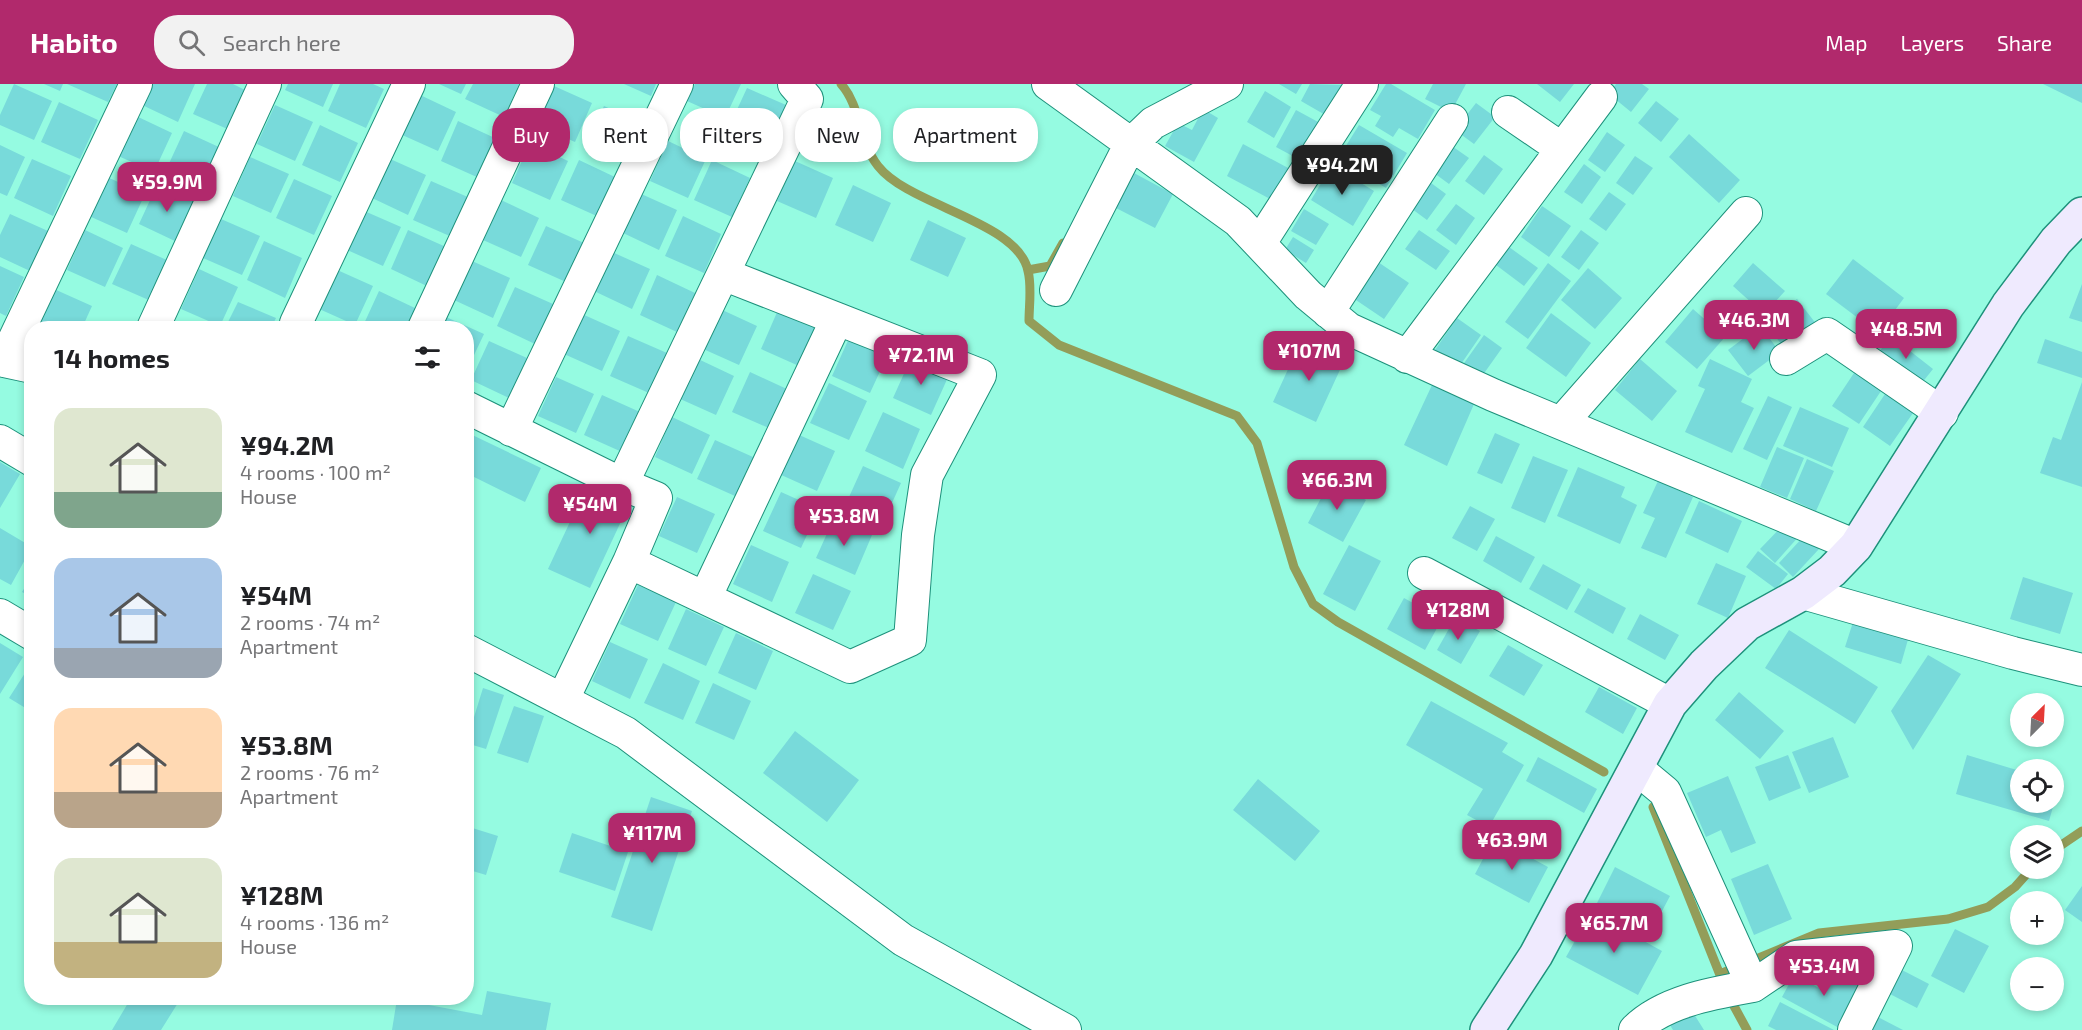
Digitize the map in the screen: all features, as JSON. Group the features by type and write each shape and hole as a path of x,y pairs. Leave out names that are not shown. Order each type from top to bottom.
{"main road":[{"path":"1487,1030 1536,956 1670,704 1704,665 1747,624 1803,593 1832,571 1856,546 2008,305 2056,241 2082,214"}],"street":[{"path":"31,321 136,84"},
{"path":"156,321 265,84"},
{"path":"302,321 409,84"},
{"path":"427,321 538,84"},
{"path":"511,430 676,84"},
{"path":"622,484 807,99 794,84"},
{"path":"1048,84 1238,221 1308,296 1349,329 1407,357 1856,546"},
{"path":"1056,290 1130,145 1153,123 1227,84"},
{"path":"1260,243 1362,84"},
{"path":"1407,357 1601,97"},
{"path":"1508,112 1562,149"},
{"path":"1328,312 1452,120"},
{"path":"1562,422 1746,213"},
{"path":"629,562 850,668 910,640 918,535 927,475 980,375 723,274"},
{"path":"705,598 837,318"},
{"path":"1786,358 1827,334 1942,413"},
{"path":"12,363 24,336"},
{"path":"474,411 622,484 656,498 629,562 563,699"},
{"path":"0,441 24,455"},
{"path":"1424,573 1670,704"},
{"path":"1803,593 2013,653 2082,670"},
{"path":"0,615 24,629"},
{"path":"474,659 563,699 626,733 903,940 1065,1030"},
{"path":"1636,768 1665,792 1754,986"},
{"path":"1635,1030 1649,1016 1714,993 1754,986 1796,957 1896,946 1854,1030"}],"building":[{"path":"14,84 52,101 34,140 0,125 0,115"},
{"path":"44,84 63,84 60,91"},
{"path":"67,84 117,84 108,102"},
{"path":"149,84 195,84 178,122 140,104"},
{"path":"207,84 233,84 249,92 232,131 193,114"},
{"path":"288,84 333,84 323,107 285,90"},
{"path":"340,84 373,84 384,89 366,128 328,111"},
{"path":"439,84 466,84 461,94"},
{"path":"473,84 519,84 508,108 492,108 492,111 465,99"},
{"path":"624,84 656,84 651,96"},
{"path":"695,84 741,84 730,108 703,108 687,101"},
{"path":"1279,84 1302,84 1296,94"},
{"path":"1310,84 1345,85 1327,116 1301,101"},
{"path":"1386,84 1391,84 1435,110 1418,139 1399,128 1393,137 1375,126 1381,116 1370,110"},
{"path":"1433,84 1466,84 1451,112 1425,99"},
{"path":"1537,84 1574,84 1560,102"},
{"path":"1616,84 1642,84 1649,89 1631,112 1609,94"},
{"path":"2043,84 2082,84 2082,103"},
{"path":"554,86 592,103 590,108 582,108 582,126 575,142 570,140 570,108 544,108"},
{"path":"747,88 786,105 783,112 783,108 738,108"},
{"path":"1265,91 1291,107 1274,138 1247,122"},
{"path":"418,94 456,112 438,151 400,134"},
{"path":"1656,101 1679,119 1661,142 1638,123"},
{"path":"59,102 98,120 80,159 41,142"},
{"path":"1476,103 1495,117 1474,144 1455,130"},
{"path":"275,105 313,122 295,161 257,144"},
{"path":"1203,109 1218,118 1194,162 1165,146 1178,123 1192,130"},
{"path":"1296,110 1320,123 1300,160 1276,147"},
{"path":"134,115 172,133 154,172 116,155"},
{"path":"458,121 492,137 492,150 479,178 441,161"},
{"path":"320,125 358,143 340,182 302,165"},
{"path":"1359,125 1407,153 1386,188 1363,174 1369,164 1344,149"},
{"path":"184,131 221,148 204,187 166,170"},
{"path":"1607,132 1625,145 1605,172 1588,160"},
{"path":"1689,134 1740,180 1719,203 1669,157"},
{"path":"668,141 680,147 680,162 705,162 688,198 650,181 659,162 668,162"},
{"path":"1243,144 1290,169 1274,201 1227,176"},
{"path":"1449,144 1469,158 1449,184 1430,170"},
{"path":"0,145 25,157 7,196 0,193"},
{"path":"1484,155 1503,169 1484,195 1465,181"},
{"path":"1635,156 1653,168 1633,195 1616,183"},
{"path":"250,157 289,174 271,213 233,196"},
{"path":"388,158 426,175 408,215 370,197"},
{"path":"32,159 71,176 53,216 14,198"},
{"path":"579,160 617,178 599,217 561,200"},
{"path":"795,161 833,178 816,218 777,201"},
{"path":"521,162 568,162 550,200 512,183"},
{"path":"711,162 716,162 750,178 732,217 694,200"},
{"path":"1584,164 1601,177 1582,204 1564,192"},
{"path":"1332,165 1374,191 1353,226 1311,200"},
{"path":"1134,173 1173,194 1155,228 1116,208"},
{"path":"107,177 145,194 127,233 89,216"},
{"path":"294,179 332,196 314,235 276,218"},
{"path":"1427,180 1446,194 1427,220 1408,206"},
{"path":"431,181 470,198 452,237 413,220"},
{"path":"157,185 195,202 177,242 139,224"},
{"path":"853,185 891,203 873,242 835,225"},
{"path":"1609,192 1626,204 1606,231 1589,219"},
{"path":"639,193 677,210 659,250 621,232"},
{"path":"501,200 539,218 521,257 483,240"},
{"path":"1456,204 1475,218 1456,245 1436,230"},
{"path":"1542,206 1571,226 1549,257 1521,237"},
{"path":"1304,209 1329,224 1316,245 1291,231"},
{"path":"362,210 401,227 383,266 345,249"},
{"path":"10,214 48,231 30,271 0,257 0,235"},
{"path":"683,216 721,234 704,273 665,256"},
{"path":"221,219 260,236 242,275 203,258"},
{"path":"928,220 966,238 948,277 910,260"},
{"path":"546,226 584,243 566,282 528,265"},
{"path":"85,230 123,248 105,287 67,270"},
{"path":"408,230 446,247 429,287 391,269"},
{"path":"1419,230 1450,251 1436,270 1405,249"},
{"path":"1581,230 1599,243 1579,270 1561,257"},
{"path":"1293,237 1314,250 1306,263 1285,250"},
{"path":"264,241 302,258 285,298 247,280"},
{"path":"131,244 169,261 151,301 112,284"},
{"path":"1509,247 1538,268 1524,286 1496,265"},
{"path":"612,252 650,269 632,309 594,291"},
{"path":"1853,259 1904,298 1878,333 1826,294"},
{"path":"472,261 510,278 493,318 454,300"},
{"path":"1378,262 1409,283 1384,319 1353,298"},
{"path":"1548,263 1571,281 1528,339 1505,322"},
{"path":"1753,263 1785,291 1764,314 1733,286"},
{"path":"0,266 24,277 6,316 0,313"},
{"path":"1588,268 1622,298 1595,329 1561,300"},
{"path":"199,269 238,287 222,321 209,321 181,309"},
{"path":"335,269 373,286 357,321 346,321 317,308"},
{"path":"657,275 695,293 677,332 640,315"},
{"path":"2082,284 2082,322 2069,318"},
{"path":"515,287 553,304 535,344 497,326"},
{"path":"54,289 92,306 85,321 39,321"},
{"path":"379,291 417,309 411,321 365,321"},
{"path":"1797,299 1817,325 1785,349 1765,323"},
{"path":"238,302 276,318 274,321 228,321"},
{"path":"718,308 757,326 739,365 701,348"},
{"path":"1693,309 1725,337 1697,369 1665,342"},
{"path":"778,310 817,327 799,366 761,349"},
{"path":"1551,313 1591,343 1566,377 1526,348"},
{"path":"582,314 620,331 602,371 564,354"},
{"path":"1457,318 1481,335 1459,367 1435,350"},
{"path":"1760,326 1780,352 1748,376 1728,350"},
{"path":"474,330 484,334 474,355"},
{"path":"1484,335 1502,348 1480,379 1462,366"},
{"path":"628,336 667,353 649,393 610,376"},
{"path":"850,336 888,354 870,393 832,376"},
{"path":"1891,336 1933,369 1921,384 1879,352"},
{"path":"2045,339 2082,352 2082,378 2037,363"},
{"path":"489,341 527,358 509,398 474,381 474,374"},
{"path":"1301,341 1344,361 1316,422 1273,402"},
{"path":"696,358 734,376 716,415 678,398"},
{"path":"911,358 949,375 931,415 893,398"},
{"path":"1640,359 1677,391 1652,421 1615,390"},
{"path":"1710,359 1752,379 1741,402 1754,408 1732,453 1685,432 1705,389 1698,386"},
{"path":"750,372 789,390 771,429 732,412"},
{"path":"1854,373 1881,391 1859,424 1832,406"},
{"path":"556,377 594,394 576,433 538,416"},
{"path":"2082,382 2082,487 2040,473 2053,437 2061,440"},
{"path":"829,383 867,401 849,440 810,423"},
{"path":"1432,385 1474,404 1447,466 1404,445"},
{"path":"1885,394 1913,413 1890,446 1863,427"},
{"path":"602,395 640,412 622,452 584,435"},
{"path":"1768,396 1792,407 1767,460 1743,449"},
{"path":"1800,407 1849,428 1832,467 1783,446"},
{"path":"883,412 920,429 903,469 865,451"},
{"path":"672,417 710,435 692,474 655,457"},
{"path":"1495,433 1520,444 1502,484 1477,473"},
{"path":"797,434 835,451 817,491 779,474"},
{"path":"474,436 541,468 525,502 474,477"},
{"path":"715,440 753,457 735,496 697,479"},
{"path":"1777,447 1804,458 1787,498 1760,487"},
{"path":"1533,456 1568,470 1545,523 1511,508"},
{"path":"1807,459 1834,471 1816,511 1790,499"},
{"path":"0,462 20,474 0,508"},
{"path":"863,466 901,483 883,523 845,506"},
{"path":"1578,467 1625,487 1621,497 1637,505 1620,544 1557,516"},
{"path":"589,481 631,500 590,588 548,569"},
{"path":"1330,481 1366,500 1343,542 1308,523"},
{"path":"1658,481 1693,497 1666,558 1641,548 1655,518 1643,513"},
{"path":"781,492 819,509 801,548 763,531"},
{"path":"677,497 715,514 697,553 659,536"},
{"path":"1699,501 1742,521 1728,553 1685,533"},
{"path":"1470,506 1495,519 1477,551 1452,538"},
{"path":"834,518 872,535 855,575 816,558"},
{"path":"1786,522 1800,535 1775,563 1760,549"},
{"path":"0,528 24,542 24,561 11,585 0,579"},
{"path":"1805,535 1819,549 1793,577 1779,563"},
{"path":"1496,536 1535,557 1521,583 1483,561"},
{"path":"751,545 789,562 772,602 733,584"},
{"path":"1349,545 1381,561 1355,611 1323,594"},
{"path":"1758,551 1788,574 1776,589 1746,567"},
{"path":"1716,563 1746,576 1728,618 1697,604"},
{"path":"1543,564 1581,585 1567,610 1529,589"},
{"path":"813,574 851,591 833,630 795,613"},
{"path":"2023,577 2073,593 2060,634 2010,619"},
{"path":"638,585 676,602 658,641 620,624"},
{"path":"1588,588 1626,608 1613,634 1574,612"},
{"path":"1404,598 1442,619 1425,650 1387,629"},
{"path":"686,609 724,627 706,666 668,649"},
{"path":"1640,614 1679,635 1665,660 1627,639"},
{"path":"1455,618 1480,631 1461,664 1437,650"},
{"path":"1854,619 1909,636 1901,664 1845,647"},
{"path":"1789,630 1878,687 1855,724 1765,668"},
{"path":"736,633 773,651 756,690 718,673"},
{"path":"610,642 648,659 630,699 592,681"},
{"path":"0,643 23,657 0,694"},
{"path":"1508,645 1543,665 1524,696 1489,676"},
{"path":"1928,655 1961,674 1913,750 1891,711"},
{"path":"663,663 700,681 683,720 644,703"},
{"path":"24,675 24,707 9,698"},
{"path":"713,683 751,701 734,740 695,723"},
{"path":"1599,687 1637,708 1623,734 1585,712"},
{"path":"483,688 504,695 486,749 474,745 474,717"},
{"path":"1739,692 1784,731 1760,759 1715,720"},
{"path":"1431,701 1508,743 1502,752 1524,765 1489,827 1467,815 1483,789 1406,745"},
{"path":"514,706 544,716 528,763 497,753"},
{"path":"795,731 859,780 827,822 763,773"},
{"path":"1833,737 1849,777 1809,793 1792,752"},
{"path":"1788,755 1801,788 1769,801 1755,767"},
{"path":"1967,755 2010,768 2010,810 1956,794"},
{"path":"1538,757 1597,789 1584,813 1526,781"},
{"path":"1728,776 1756,843 1731,853 1721,830 1706,837 1687,793"},
{"path":"1258,779 1320,831 1295,861 1233,810"},
{"path":"651,797 692,811 652,931 611,917"},
{"path":"2021,813 2051,813 2049,821"},
{"path":"474,828 498,836 486,875 474,871"},
{"path":"572,833 628,852 615,891 559,872"},
{"path":"1494,838 1548,867 1529,903 1475,874"},
{"path":"1768,864 1792,919 1754,935 1731,879"},
{"path":"1615,867 1670,896 1651,932 1597,903"},
{"path":"2082,886 2082,922 2065,910"},
{"path":"1591,912 1662,951 1638,995 1566,957"},
{"path":"1955,929 1989,946 1964,993 1931,976"},
{"path":"1900,969 1929,984 1917,1008 1888,993"},
{"path":"1834,971 1862,986 1839,1028 1782,997 1794,975 1823,990"},
{"path":"487,991 551,1003 546,1030 392,1030 396,1005 429,1005 482,1015"},
{"path":"1780,1002 1834,1030 1776,1030 1768,1026"},
{"path":"127,1005 177,1005 161,1030 112,1030"},
{"path":"1692,1011 1704,1030 1673,1030 1670,1025"},
{"path":"1874,1015 1903,1030 1866,1030"}],"waterway":[{"path":"841,84 853,103 867,146 878,166 893,180 913,192 984,226 1005,239 1020,254 1029,277 1029,321 1059,345 1237,416 1257,443 1294,567 1313,604 1338,622 1604,772"},
{"path":"1028,270 1050,266 1063,243"},
{"path":"1653,807 1722,980"},
{"path":"2064,843 2082,831"},
{"path":"1720,974 1819,933 1948,919 1988,907 2022,879"},
{"path":"1728,995 1747,1030"}]}
